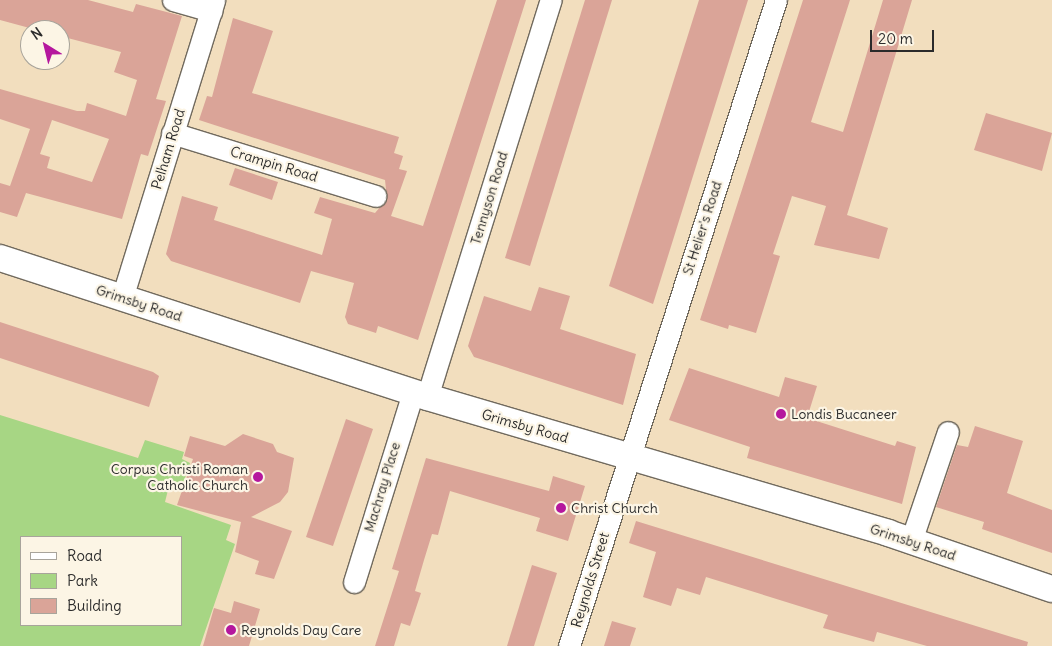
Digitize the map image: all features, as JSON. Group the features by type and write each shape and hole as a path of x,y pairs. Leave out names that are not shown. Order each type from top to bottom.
{"main road":[{"name":"Grimsby Road","path":"0,258 420,394 910,540 1052,590"}],"street":[{"path":"173,0 213,5"},
{"name":"Tennyson Road","path":"420,394 551,0"},
{"name":"St Helier's Road","path":"628,456 776,0"},
{"name":"Pelham Road","path":"122,298 213,5"},
{"name":"Crampin Road","path":"172,133 375,196"},
{"name":"Machray Place","path":"354,582 420,394"},
{"path":"910,540 948,432"},
{"name":"Reynolds Street","path":"569,646 628,456"}],"green space":[{"path":"0,415 138,458 145,440 184,452 182,459 190,463 181,490 169,486 165,502 231,525 226,540 235,544 200,646 0,646"}],"building":[{"path":"0,0 88,0 133,12 136,4 182,16 156,99 166,101 148,156 141,154 122,219 26,193 17,217 0,212 0,183 10,186 30,129 0,119 0,89 77,111 85,111 87,103 126,116 137,80 114,72 121,52 70,39 70,20 20,20 20,25 0,20","holes":["52,120 109,139 92,182 47,168 50,157 40,154"]},
{"path":"497,0 526,0 418,340 378,326 376,333 348,324 345,317 354,283 311,271 300,303 171,261 166,254 182,196 218,207 214,220 322,255 332,219 314,213 320,197 375,213 387,199 385,180 199,120 207,96 212,97 233,18 273,31 252,93 399,137 394,153 403,156 399,169 407,171 391,216 423,226"},
{"path":"585,0 612,0 530,266 505,258"},
{"path":"699,0 748,0 653,304 609,286"},
{"path":"803,0 850,0 811,122 843,132 883,0 912,0 847,215 888,228 879,259 814,245 826,206 792,196 773,254 780,256 756,333 729,325 728,329 700,320"},
{"path":"986,113 1052,133 1042,171 974,150"},
{"path":"235,168 278,182 272,200 229,185"},
{"path":"539,287 570,296 560,329 636,354 623,405 474,357 468,346 484,296 531,311"},
{"path":"0,322 153,372 159,376 149,407 0,358"},
{"path":"689,368 779,397 785,377 817,386 807,418 895,446 897,441 916,447 902,504 747,458 750,447 669,420"},
{"path":"346,419 373,429 333,546 306,537"},
{"path":"975,426 1023,441 1007,493 1052,510 1052,553 982,529 984,522 936,507 957,445 968,447"},
{"path":"243,434 273,444 277,452 294,458 288,492 280,502 251,517 292,531 274,579 255,574 259,561 235,552 241,522 177,505 193,459 184,456 190,436 225,446"},
{"path":"426,458 549,491 553,476 585,486 568,541 536,531 540,518 450,491 438,535 432,534 424,560 415,591 421,593 410,626 401,623 394,646 375,646 399,571 392,569"},
{"path":"636,521 1028,642 1027,646 927,646 877,632 874,642 823,628 828,615 706,577 700,595 677,588 671,606 643,597 656,552 629,543"},
{"path":"532,565 557,573 534,646 507,646"},
{"name":"Reynolds Day Care","path":"234,601 260,609 249,646 203,646 214,608 231,613"},
{"path":"612,621 636,628 630,646 604,646"}],"place":[{"name":"Londis Bucaneer","path":"781,414"},
{"name":"Corpus Christi Roman Catholic Church","path":"258,477"},
{"name":"Christ Church","path":"561,508"},
{"name":"Reynolds Day Care","path":"231,630"}]}
